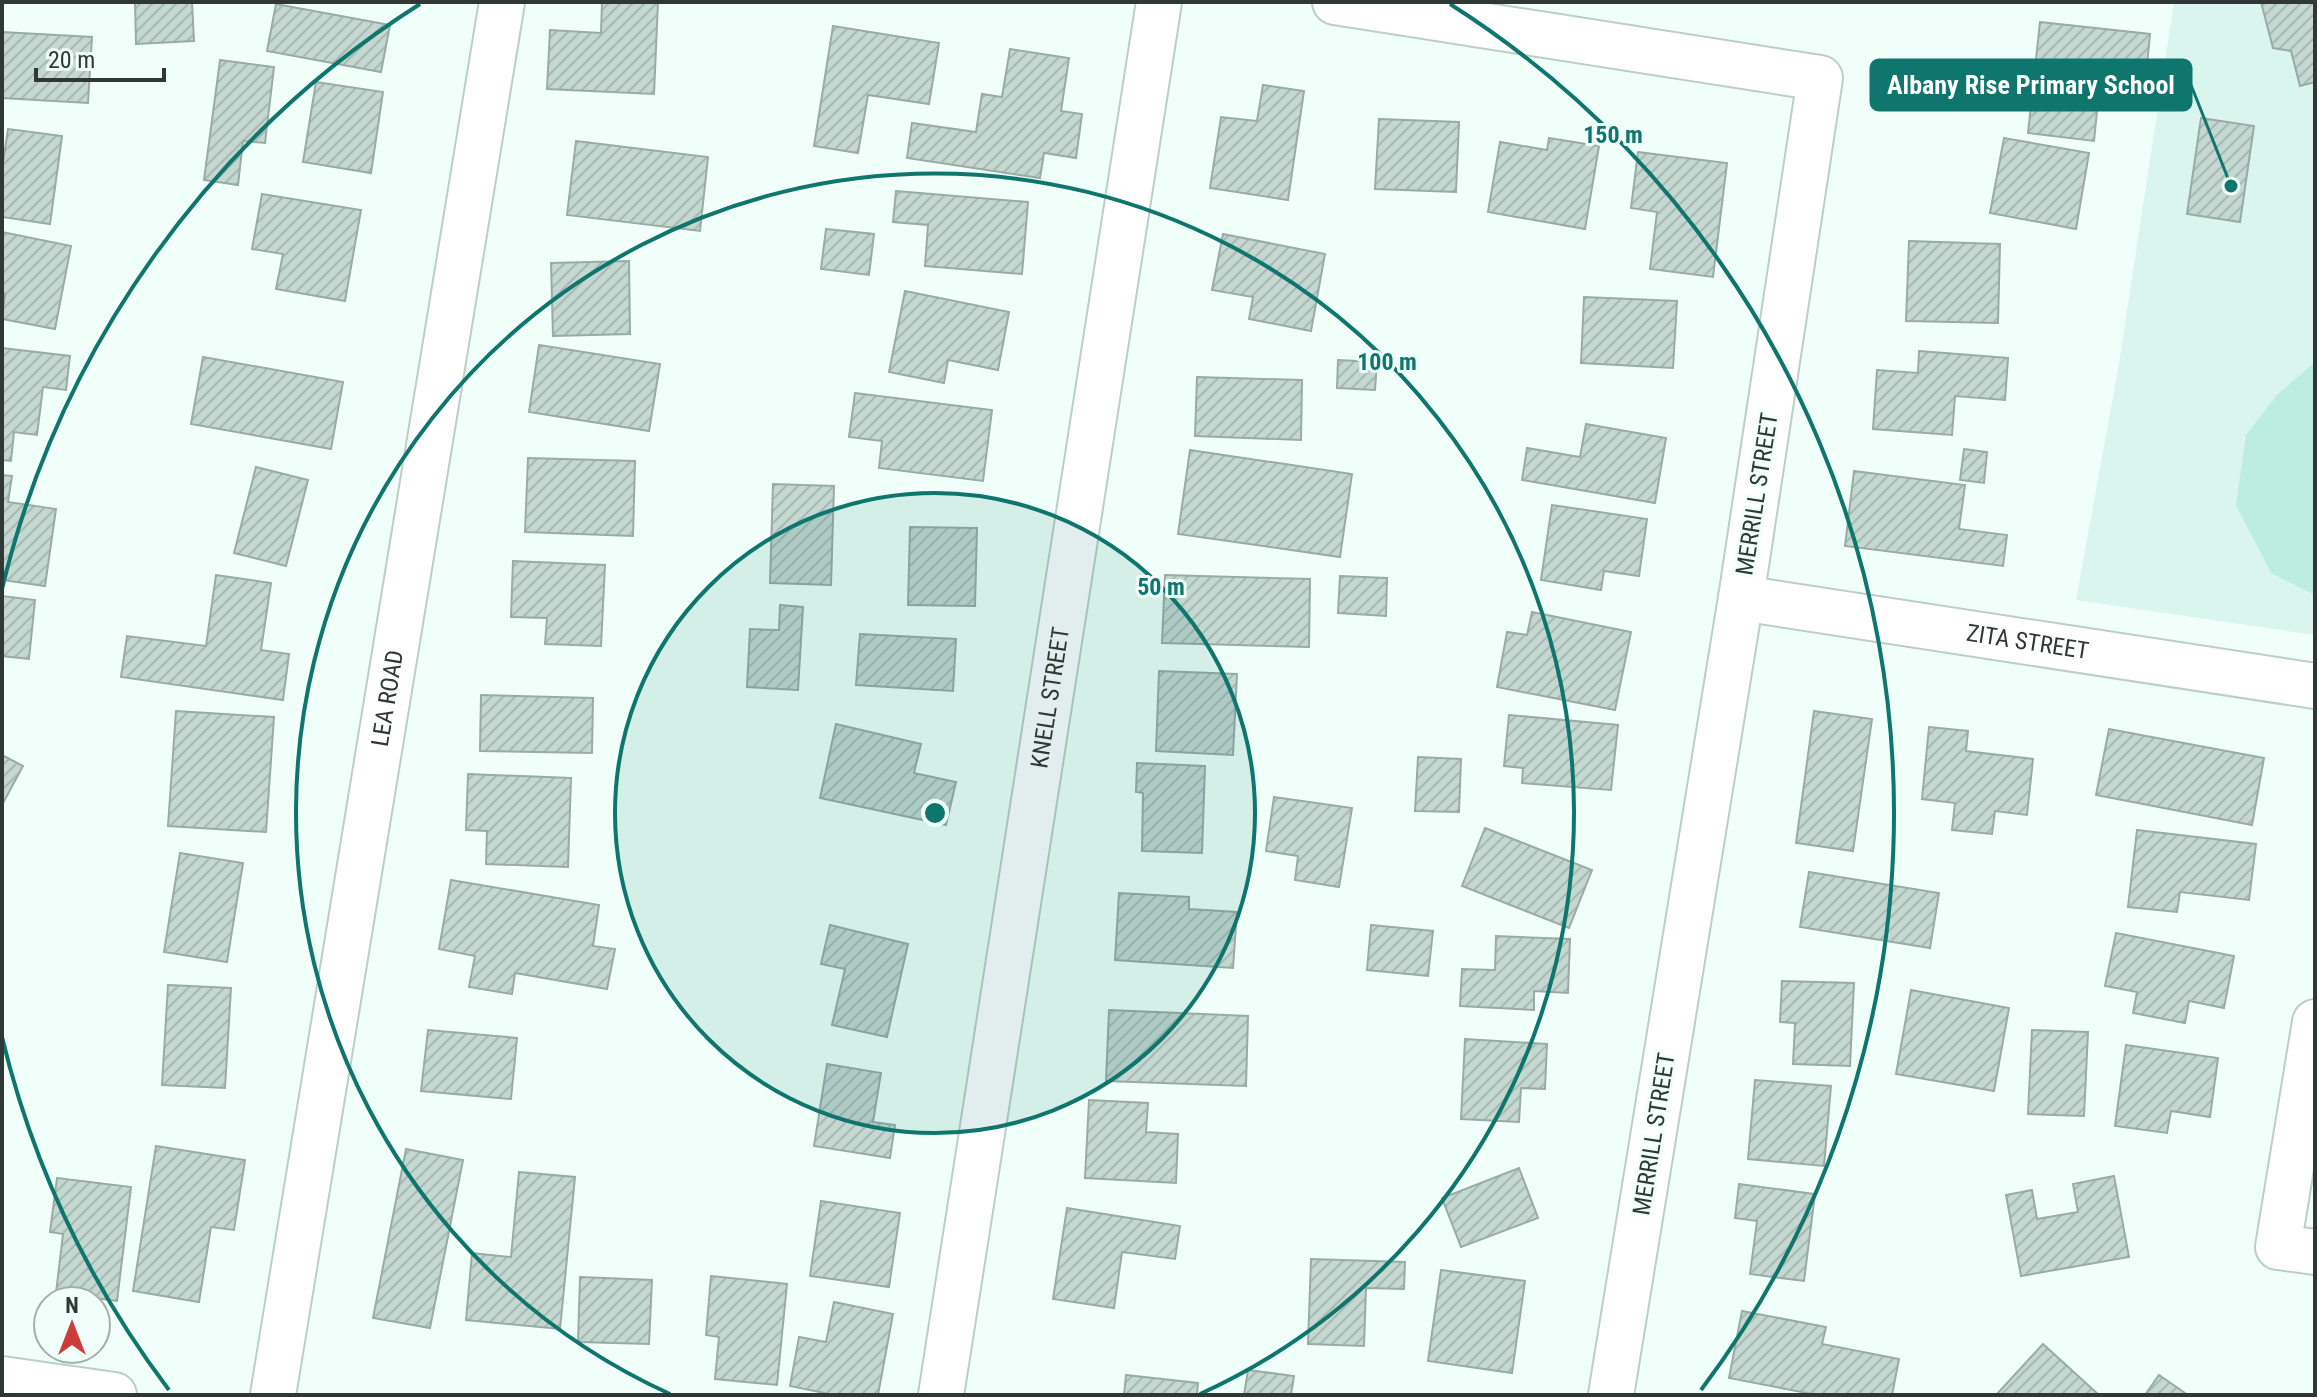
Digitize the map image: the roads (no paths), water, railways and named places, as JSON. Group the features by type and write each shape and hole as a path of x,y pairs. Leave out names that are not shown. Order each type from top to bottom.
{"street":[{"name":"LEA ROAD","path":"273,1395 502,2"},
{"name":"KNELL STREET","path":"941,1395 1159,2"},
{"name":"MERRILL STREET","path":"1335,2 1820,78 1741,598 1611,1395"},
{"name":"ZITA STREET","path":"1741,598 2315,686"},
{"path":"2315,1022 2278,1247 2315,1252"},
{"path":"2,1379 114,1395"}],"place":[{"name":"Albany Rise Primary School","path":"2231,186"}]}
